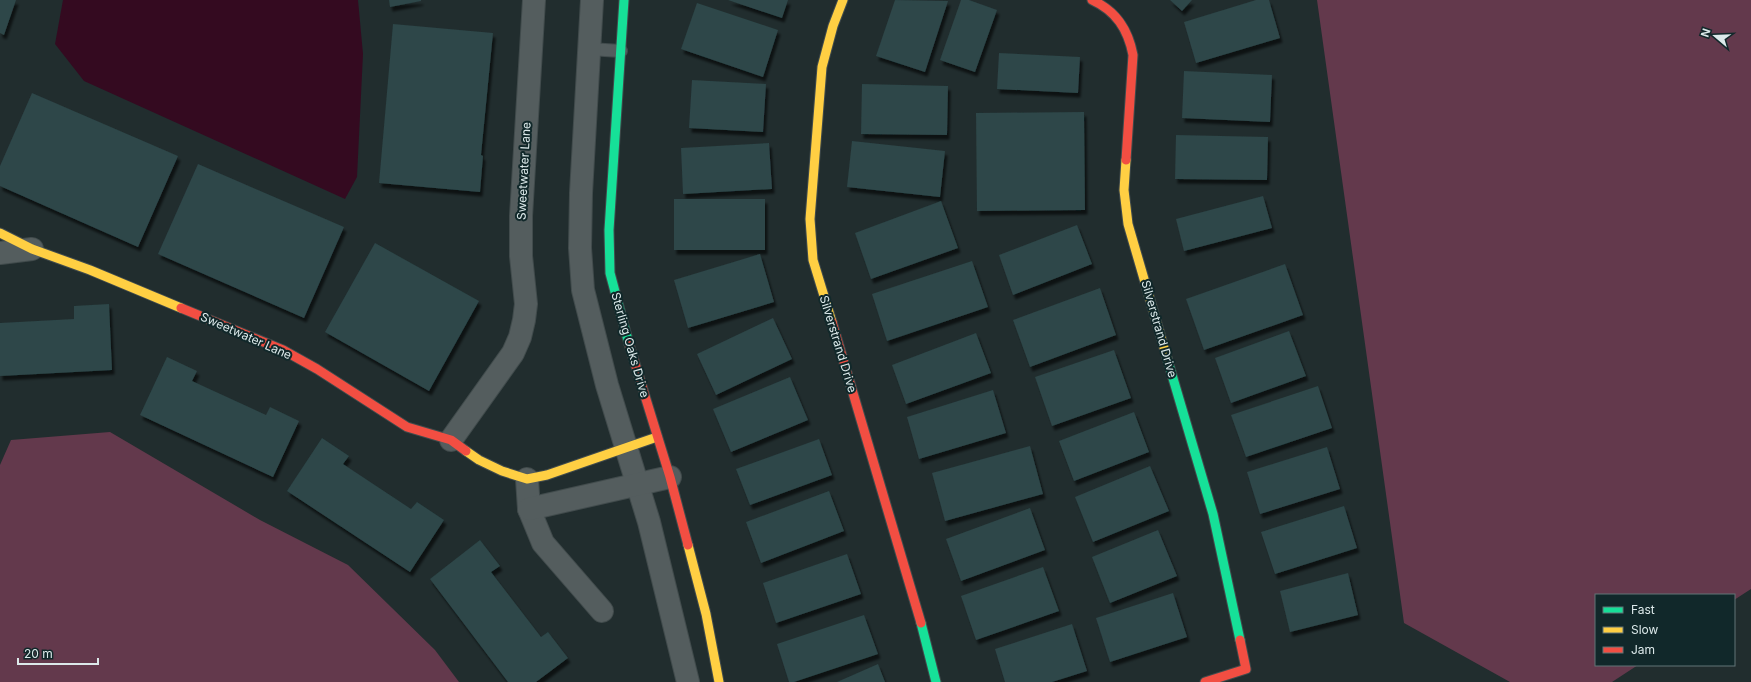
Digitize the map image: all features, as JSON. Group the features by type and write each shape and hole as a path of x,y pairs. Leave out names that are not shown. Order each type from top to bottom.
{"street":[{"name":"Sweetwater Lane","path":"451,440 513,353 520,337 524,320 526,304 521,256 521,216 534,0"},
{"path":"592,0 580,232 583,290 607,385 649,522 688,682"},
{"name":"Sterling Oaks Drive","path":"624,0 609,230 610,273 620,314 670,477 706,614 719,682"},
{"name":"Silverstrand Drive","path":"843,0 833,26 822,67 810,219 813,260 920,618 936,682"},
{"name":"Silverstrand Drive","path":"1092,0 1114,13 1127,30 1131,43 1133,56 1124,190 1128,224 1213,514 1248,676 1205,682"},
{"name":"Sweetwater Lane","path":"0,233 32,249 97,273 282,350 317,369 407,427 451,440 479,460 502,471 527,479 547,475 657,438"},
{"name":"Sweetwater Lane","path":"0,253 32,249"},
{"path":"529,509 670,477"},
{"path":"527,479 529,509 543,544 602,612"}],"lane":[{"path":"590,49 621,51"}],"shaded area":[{"path":"63,0 358,0 363,54 357,177 345,199 84,81 55,44"},
{"path":"1317,0 1751,0 1751,589 1735,599 1735,594 1595,594 1595,666 1636,666 1612,682 1510,682 1404,623"},
{"path":"110,432 260,520 348,565 435,650 459,682 0,682 0,465 11,440"}],"building":[{"path":"0,0 16,0 4,35 0,33"},
{"path":"389,0 421,0 421,1 390,7"},
{"path":"728,0 788,0 782,18"},
{"path":"895,0 948,1 925,72 876,56"},
{"path":"961,0 969,0 997,10 975,72 940,60"},
{"path":"1170,0 1192,0 1182,11"},
{"path":"1256,0 1269,0 1280,38 1196,63 1184,22"},
{"path":"697,3 778,30 763,77 681,49"},
{"path":"393,24 493,33 481,155 483,156 480,192 379,183"},
{"path":"999,53 1080,57 1078,93 997,89"},
{"path":"1184,71 1272,75 1270,122 1182,118"},
{"path":"692,80 766,84 763,132 689,128"},
{"path":"862,84 948,86 947,135 861,134"},
{"path":"32,93 178,156 138,247 0,186 0,166"},
{"path":"1084,112 1085,210 977,211 976,113"},
{"path":"1176,135 1268,137 1267,180 1175,179"},
{"path":"852,141 945,151 940,197 847,187"},
{"path":"769,143 772,189 683,194 681,148"},
{"path":"198,164 344,227 304,318 158,254"},
{"path":"1263,196 1272,228 1184,251 1176,219"},
{"path":"674,199 765,199 765,250 674,250"},
{"path":"941,201 958,248 871,279 855,233"},
{"path":"1077,225 1092,264 1013,295 999,255"},
{"path":"375,243 479,301 429,391 325,332"},
{"path":"760,254 774,302 688,328 674,280"},
{"path":"972,261 988,307 887,341 872,294"},
{"path":"1285,264 1303,315 1204,350 1186,299"},
{"path":"1100,288 1116,335 1030,367 1013,320"},
{"path":"109,304 112,370 0,376 0,323 74,319 74,306"},
{"path":"773,318 792,359 716,395 697,354"},
{"path":"1289,331 1306,376 1231,403 1215,358"},
{"path":"976,333 991,373 906,404 892,365"},
{"path":"1114,350 1131,398 1052,426 1035,377"},
{"path":"167,357 197,371 192,381 266,415 270,407 299,421 273,477 140,415"},
{"path":"790,377 808,420 731,452 713,409"},
{"path":"1318,386 1332,428 1246,457 1231,415"},
{"path":"993,390 1006,433 919,459 907,417"},
{"path":"1134,412 1149,452 1074,481 1059,441"},
{"path":"322,438 349,456 343,464 411,509 417,502 444,520 410,572 287,491"},
{"path":"819,439 832,475 750,505 736,469"},
{"path":"1030,446 1043,494 945,521 932,473"},
{"path":"1327,447 1340,489 1260,514 1247,472"},
{"path":"1150,466 1169,511 1093,542 1075,497"},
{"path":"829,491 844,531 761,563 746,522"},
{"path":"1344,506 1357,548 1275,574 1261,532"},
{"path":"1030,508 1045,550 961,581 946,539"},
{"path":"1158,530 1177,576 1110,603 1092,557"},
{"path":"480,540 500,566 491,572 541,637 548,632 568,658 536,682 508,682 430,579"},
{"path":"847,554 861,594 776,623 763,583"},
{"path":"1043,567 1059,611 976,640 961,596"},
{"path":"1348,573 1358,615 1290,632 1280,591"},
{"path":"1173,593 1187,637 1110,662 1096,618"},
{"path":"864,615 878,654 794,682 789,682 777,644"},
{"path":"1072,624 1087,671 1052,682 1005,682 995,649"},
{"path":"878,664 885,682 837,682"}],"traffic: fast":[{"path":"624,0 609,230 610,273 629,344"},
{"path":"1167,358 1213,514 1240,640"},
{"path":"921,623 936,682"}],"traffic: slow":[{"path":"832,322 813,260 810,219 822,67 833,26 843,0"},
{"path":"1126,160 1124,190 1128,224 1167,358"},
{"path":"0,233 32,249 90,270 181,308"},
{"path":"466,451 479,460 502,471 527,479 547,475 657,437"},
{"path":"688,545 706,614 719,682"}],"traffic: jam":[{"path":"1092,0 1108,10 1120,22 1128,37 1133,55 1126,160"},
{"path":"181,308 283,350 317,369 407,427 451,440 466,451"},
{"path":"832,322 921,623"},
{"path":"629,344 670,477 688,545"},
{"path":"1205,682 1246,669 1240,640"}]}
